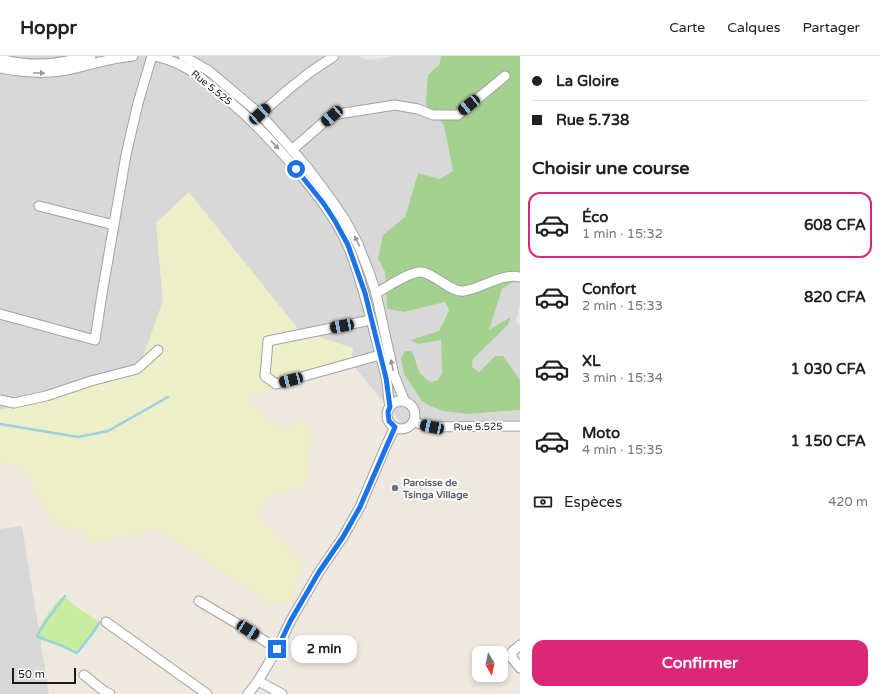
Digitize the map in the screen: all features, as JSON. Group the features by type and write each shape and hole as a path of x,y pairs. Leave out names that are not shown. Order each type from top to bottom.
{"street":[{"path":"0,59 16,63 35,64 60,63 90,56"},
{"path":"0,68 22,72 48,73 113,58 133,56"},
{"path":"0,314 95,340 121,180 131,130 138,103 154,56"},
{"name":"Rue 5.525","path":"154,56 178,63 201,77 249,119 278,148 324,204 348,245 365,293 386,378 390,407"},
{"name":"Rue 5.525","path":"182,56 209,71 260,114 307,167 334,202 358,244 370,272 394,375 405,402"},
{"path":"260,114 309,73 334,56"},
{"path":"292,150 332,116 395,105 418,109 433,115 458,115 505,76"},
{"path":"39,206 114,225"},
{"path":"376,293 411,274 419,272 426,274 454,289 462,291 505,278 514,276 520,277"},
{"path":"371,320 268,341 265,376 276,384 380,355"},
{"path":"0,400 14,403 46,396 91,381 137,369 158,350"},
{"path":"396,402 405,402 412,406 415,414 413,422 407,428 399,429 389,421 388,412 390,407 396,402"},
{"name":"Rue 5.525","path":"413,422 432,427 520,426"},
{"path":"248,694 258,681 319,572 343,537 360,507 395,427"},
{"path":"199,601 277,649"},
{"path":"106,622 207,694"},
{"path":"520,645 512,652 512,658 520,668"},
{"path":"84,675 104,692 110,694"},
{"path":"258,681 282,694"}],"shaded area":[{"path":"0,56 360,56 370,60 394,56 441,56 439,65 428,76 427,107 444,125 453,171 440,179 418,173 405,217 383,235 378,259 385,272 387,309 404,312 445,302 449,310 439,331 418,344 441,340 442,373 438,380 430,382 420,373 412,351 404,374 422,401 443,411 468,414 520,410 520,423 402,424 351,363 299,330 189,193 156,223 163,301 137,374 0,410"},
{"path":"520,278 520,305 516,321 520,325 520,380 503,356 495,356 479,372 472,367 473,359 508,325 511,318 488,331 502,289"},
{"path":"22,526 49,694 0,694 0,529"}],"green space":[{"path":"441,56 520,56 520,278 502,289 489,330 511,317 508,325 473,359 472,367 479,372 495,356 503,356 520,380 520,410 468,414 443,411 422,401 404,374 401,358 405,351 412,351 420,373 430,382 438,380 442,373 441,340 418,344 411,340 439,331 449,310 445,302 404,312 387,309 385,272 378,259 383,235 405,217 418,173 440,179 453,171 444,125 427,107 426,99 428,75 439,65"},
{"path":"189,192 298,330 353,348 351,363 250,396 252,403 267,419 287,429 301,421 312,433 306,487 274,493 256,513 303,562 291,600 273,605 159,529 89,544 80,530 57,526 40,501 24,472 11,463 3,463 0,465 0,410 137,374 163,301 156,223"},
{"path":"64,597 97,620 99,624 96,630 75,654 54,644 38,639 35,634 58,600"}],"waterway":[{"path":"0,424 78,437 108,431 168,397"},
{"path":"65,596 46,621 37,636 38,637 77,653 100,622"}],"place":[{"name":"Paroisse de Tsinga Village","path":"395,488"}],"route":[{"path":"277,649 291,620 319,572 343,537 360,507 395,427 391,425 388,417 390,407 386,378 365,293 348,245 324,204 296,169"}]}
